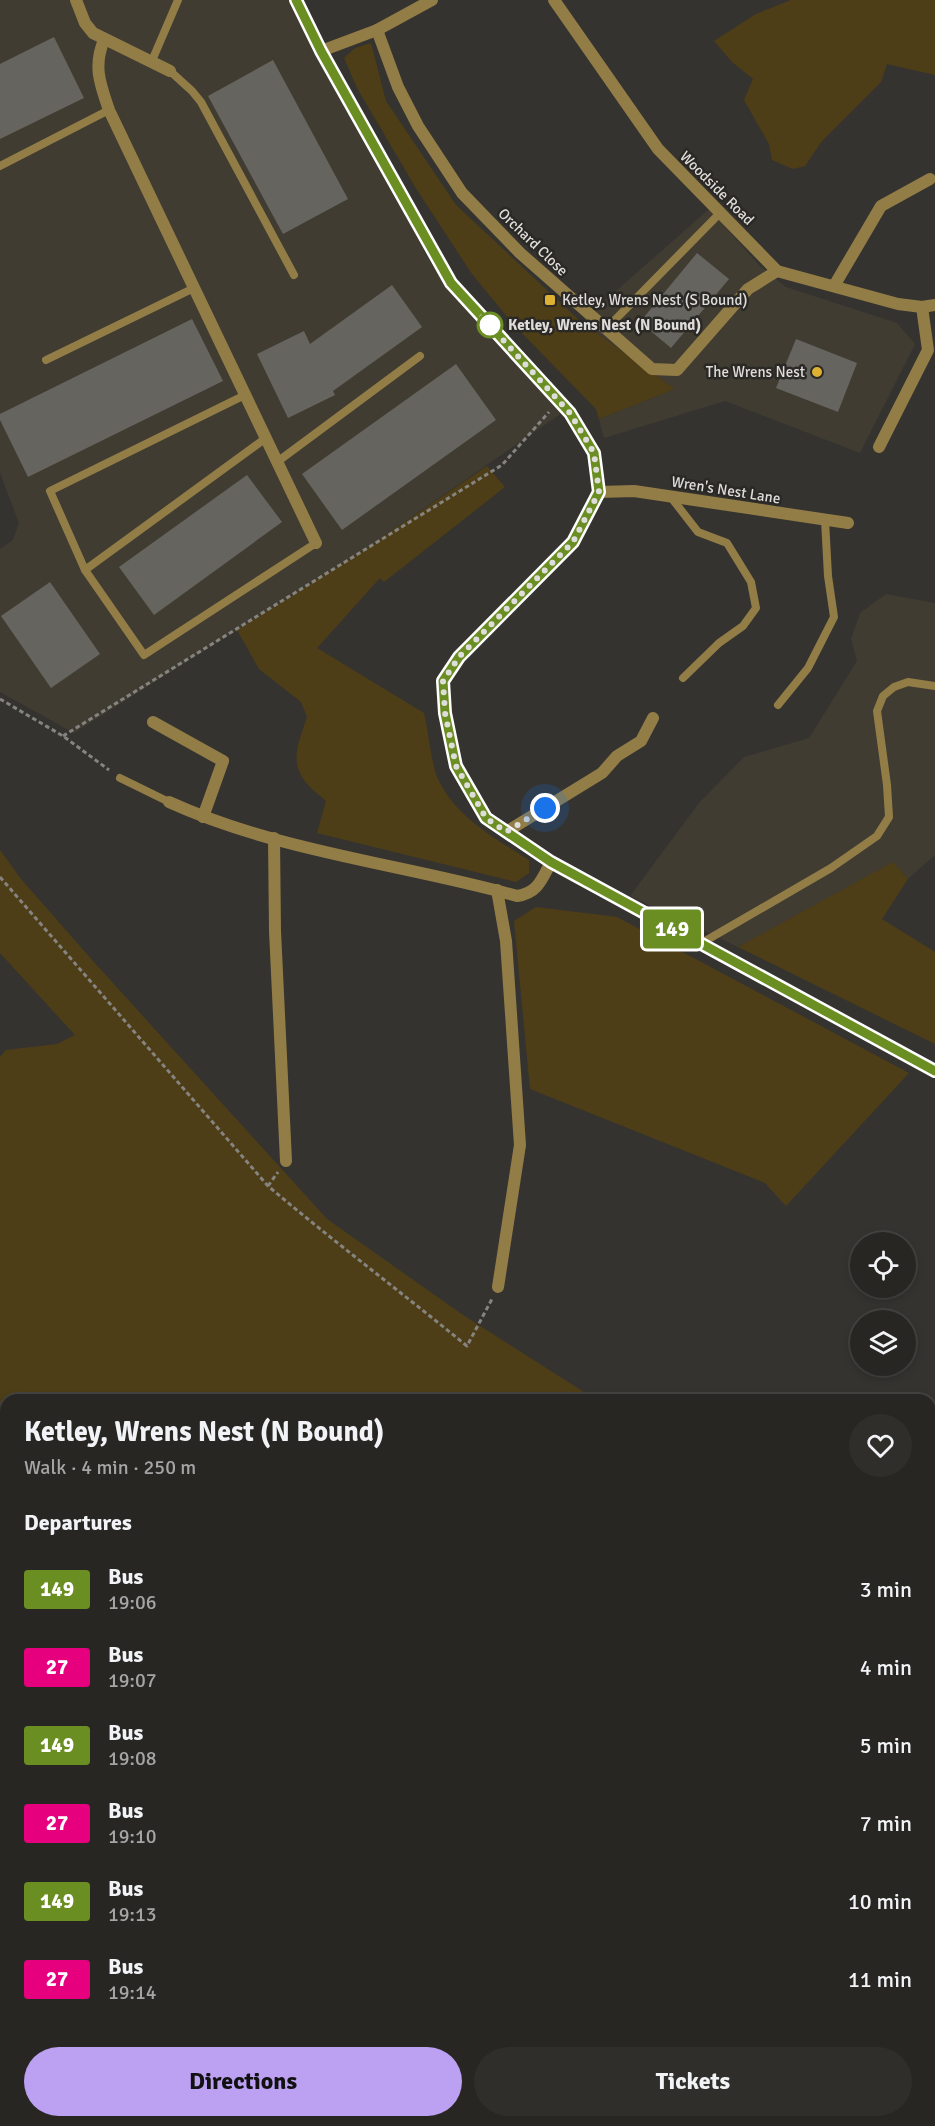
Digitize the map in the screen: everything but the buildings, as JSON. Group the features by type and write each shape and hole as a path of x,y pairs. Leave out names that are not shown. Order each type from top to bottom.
{"street":[{"path":"76,0 85,23 93,33 170,71"},
{"path":"296,0 321,51 451,283 570,413 594,453 599,492 573,542 459,657 443,681 445,713 456,766 486,818 551,862 935,1071"},
{"path":"321,51 377,30 432,0"},
{"name":"Woodside Road","path":"554,0 657,149 777,270"},
{"name":"Orchard Close","path":"377,30 398,87 418,126 462,193 520,253 652,369 677,370 748,289 777,270"},
{"path":"104,40 99,51 97,71 109,110 316,543"},
{"path":"834,286 881,206 930,179"},
{"path":"777,270 898,304 928,306 928,350 879,447"},
{"name":"Wren's Nest Lane","path":"599,492 634,491 848,523"},
{"path":"506,832 602,773 618,756 641,741 653,718"},
{"path":"153,722 223,761 203,817"},
{"path":"169,802 203,817 274,838 517,896 529,894 542,879 551,862"},
{"path":"274,838 275,931 286,1161"},
{"path":"497,890 506,941 520,1145 498,1287"}],"lane":[{"path":"151,63 178,0"},
{"path":"170,71 201,102 294,275"},
{"path":"0,166 109,110"},
{"path":"606,329 721,212"},
{"path":"46,360 194,288"},
{"path":"277,462 420,356"},
{"path":"245,395 50,491 85,570 144,655 316,543"},
{"path":"85,570 266,438"},
{"path":"670,496 698,532 727,543 752,582 756,608 743,626 719,643 683,678"},
{"path":"778,705 808,668 834,617 828,576 825,520"},
{"path":"699,944 831,868 877,836 889,817 877,711 884,696 894,687 908,682 935,686"},
{"path":"120,778 169,802"}],"path":[{"path":"63,736 502,465 559,401"},
{"path":"0,699 63,736 120,778"},
{"path":"0,877 268,1186 315,1226 396,1287 467,1346 498,1287"}],"shaded area":[{"path":"0,0 289,0 425,252 448,290 562,413 365,549 74,733 0,692 0,549 13,540 19,523 0,473"},
{"path":"791,0 935,0 935,75 887,64 881,82 822,141 805,166 793,169 772,160 769,144 744,100 753,79 732,62 714,41 756,14"},
{"path":"371,43 386,101 456,205 581,322 675,389 599,419 596,409 514,325 472,274 417,190 357,88 344,58 355,48"},
{"path":"709,209 759,265 786,287 897,323 915,344 860,453 725,401 604,438 599,419 675,389 581,322"},
{"path":"487,466 505,487 384,582 380,578 317,648 424,713 434,768 447,794 456,806 478,826 529,860 529,873 516,882 317,833 326,801 304,780 297,762 298,747 307,717 301,702 259,669 237,630 365,549"},
{"path":"886,594 935,603 935,855 908,879 893,863 738,947 630,896 699,803 744,757 809,738 857,661 851,639 860,613"},
{"path":"0,850 21,879 93,961 327,1219 463,1315 587,1394 0,1394 0,1057 6,1050 57,1044 75,1035 0,953"},
{"path":"893,862 908,879 882,919 935,952 935,1044 738,947"},
{"path":"536,907 617,917 909,1073 786,1206 765,1183 530,1089 514,921"}],"bus line":[{"name":"149","path":"296,0 321,51 451,283 570,413 594,453 599,492 573,542 459,657 443,681 445,713 456,766 486,818 551,862 935,1071"}],"place":[{"name":"Ketley, Wrens Nest (S Bound)","path":"550,300"},
{"name":"Ketley, Wrens Nest (N Bound)","path":"490,325"},
{"name":"The Wrens Nest","path":"817,372"}],"route":[{"path":"490,325 482,317 570,413 594,453 599,492 573,542 459,657 443,681 445,713 456,766 486,818 506,832 545,808"}]}
